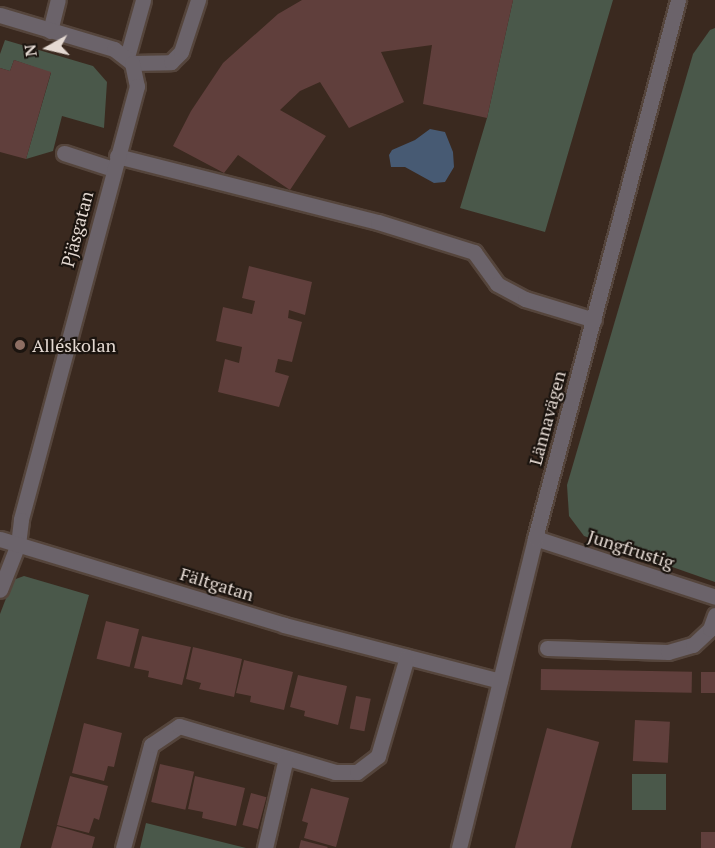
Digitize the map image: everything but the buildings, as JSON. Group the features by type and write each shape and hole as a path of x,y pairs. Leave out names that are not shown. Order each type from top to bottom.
{"street":[{"path":"50,31 58,0"},
{"path":"129,60 142,0"},
{"path":"0,15 114,49 129,60 171,62 181,52 198,0"},
{"name":"Lännavägen","path":"459,848 535,538 678,0"},
{"name":"Pjäsgatan","path":"18,544 21,520 137,86 129,60"},
{"path":"64,153 378,222 474,252 497,284 525,299 594,320"},
{"name":"Jungfrustig","path":"535,538 715,597"},
{"name":"Fältgatan","path":"0,539 284,625 500,681"},
{"path":"0,590 18,544"},
{"path":"548,648 668,652 693,645 710,629 715,615"},
{"path":"123,848 152,745 179,726 335,772 357,772 378,756 406,657"},
{"path":"266,848 286,758"}],"green space":[{"path":"513,0 613,0 545,232 460,208 487,118"},
{"path":"715,28 715,582 584,536 569,516 567,485 693,54 710,30"},
{"path":"5,40 93,66 107,82 104,128 62,116 53,151 26,159 51,73 14,60 10,71 0,68 0,54"},
{"path":"24,576 89,595 20,848 0,848 0,614 13,580"},
{"path":"632,774 666,774 666,810 632,810"},
{"path":"146,823 246,848 140,848"}],"water":[{"path":"430,129 445,132 453,152 454,167 445,182 434,183 405,167 391,167 389,155 392,150 415,140"}],"place":[{"name":"Alléskolan","path":"20,345"}]}
